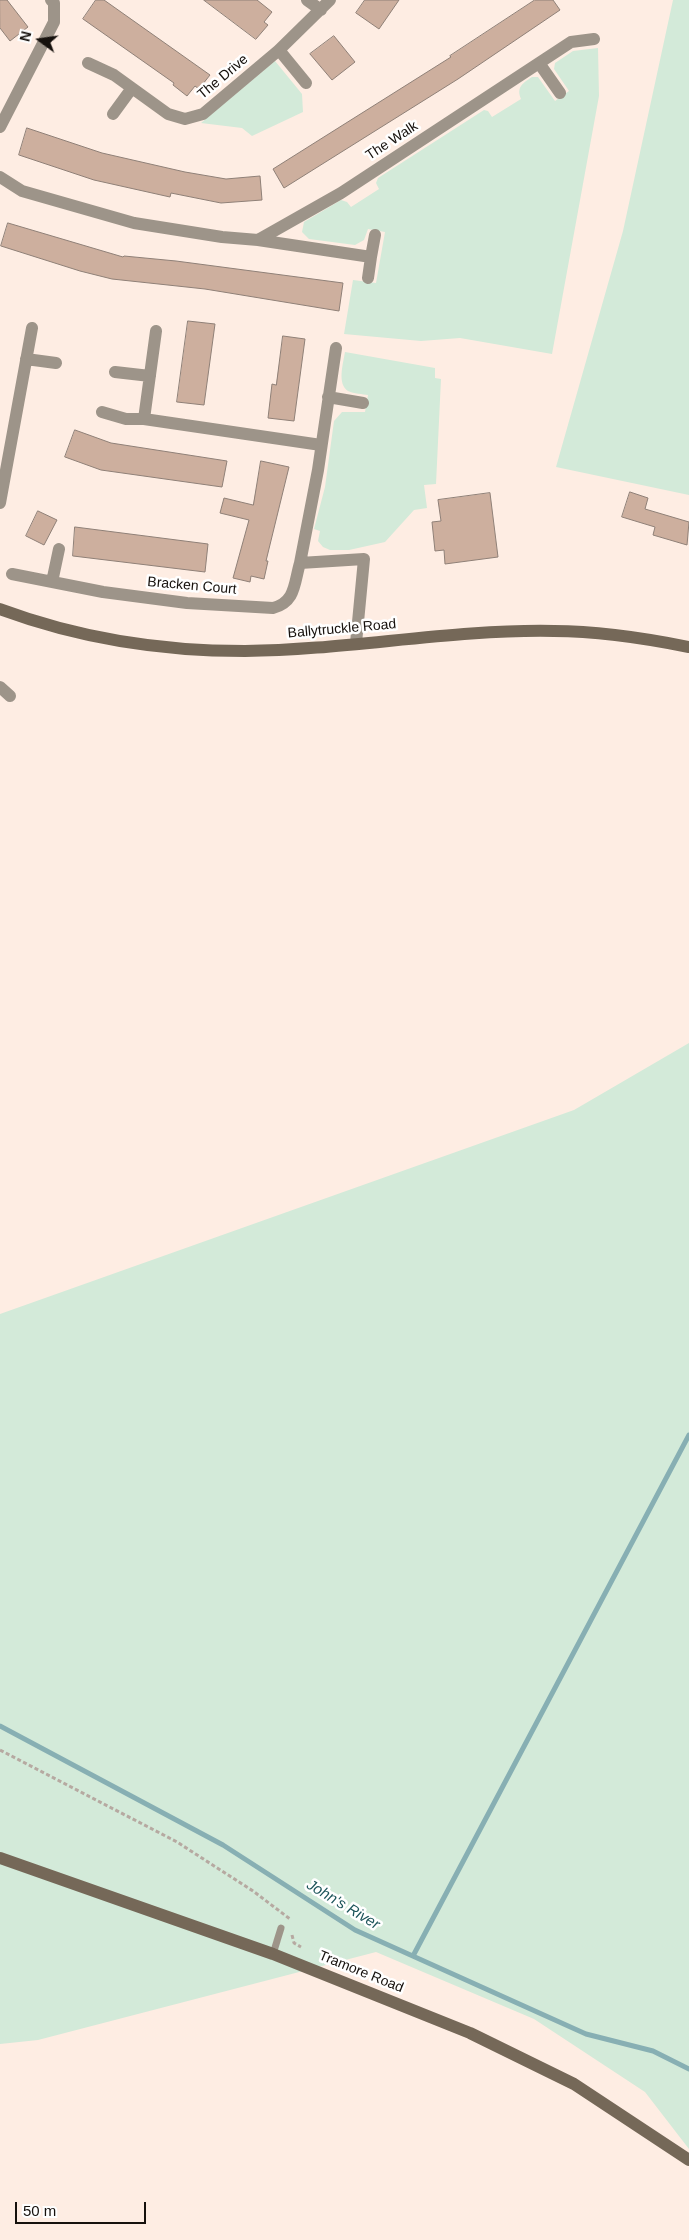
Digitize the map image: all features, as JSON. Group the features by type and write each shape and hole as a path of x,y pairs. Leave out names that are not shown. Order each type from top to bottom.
{"main road":[{"name":"Ballytruckle Road","path":"0,609 81,633 162,647 245,651 480,633 554,631 621,635 689,647"},
{"name":"Tramore Road","path":"0,1858 274,1954 391,1999 523,2057 602,2102 689,2160"}],"street":[{"path":"0,127 54,22 54,3 51,0"},
{"path":"307,0 321,10"},
{"name":"The Drive","path":"88,63 114,75 168,114 185,119 203,114 279,50 330,0"},
{"name":"The Walk","path":"258,240 341,193 572,42 594,39"},
{"path":"279,50 306,83"},
{"path":"539,63 560,94"},
{"path":"113,114 132,88"},
{"path":"0,177 22,190 134,222 222,237 258,240 371,257"},
{"path":"368,278 375,235"},
{"path":"0,503 32,328"},
{"path":"144,419 156,330"},
{"name":"Bracken Court","path":"12,574 103,592 187,603 273,608 284,605 291,597 300,563 318,470 336,348"},
{"path":"26,359 56,363"},
{"path":"115,372 150,376"},
{"path":"328,397 363,403"},
{"path":"102,412 126,419 144,419 321,445"},
{"path":"52,582 59,549"},
{"path":"300,563 364,559 356,644"},
{"path":"0,687 10,696"}],"lane":[{"path":"274,1954 281,1928"}],"path":[{"path":"0,1750 177,1842 285,1914"}],"green space":[{"path":"673,0 689,0 689,495 556,467 623,231"},
{"path":"598,48 599,96 552,354 460,338 421,341 344,334 353,280 376,283 385,232 368,229 364,240 355,245 309,239 302,232 304,222 341,200 347,202 351,207 379,189 376,183 378,178 484,110 488,111 492,117 521,99 520,88 523,83 532,77 538,77 555,101 569,91 554,69 555,63 573,51"},
{"path":"275,61 302,94 303,112 252,136 242,128 201,123"},
{"path":"345,352 435,368 435,378 441,379 436,484 424,485 427,508 414,510 385,542 349,550 330,550 323,547 318,541 320,531 314,529 325,487 334,421 342,412 365,412 368,395 350,392 345,388 342,373"},
{"path":"689,1043 689,2149 645,2092 534,2019 376,1952 38,2040 0,2044 0,1314 574,1110"}],"building":[{"path":"0,0 7,0 28,27 10,41 0,28"},
{"path":"96,0 104,0 210,75 199,89 195,86 187,96 173,85 174,83 83,19"},
{"path":"204,0 257,0 272,12 264,22 268,25 256,39"},
{"path":"365,0 399,0 379,29 356,13"},
{"path":"535,0 553,0 560,10 458,79 284,188 273,169 451,57"},
{"path":"334,36 355,62 332,80 310,54"},
{"path":"27,128 102,153 185,172 226,179 260,176 262,200 221,203 171,193 170,197 94,180 19,155"},
{"path":"8,223 123,257 176,261 343,283 339,311 205,289 112,279 80,271 1,246"},
{"path":"188,321 215,324 204,405 177,402"},
{"path":"283,336 305,339 294,421 268,418 272,384 276,385"},
{"path":"75,430 111,443 227,461 222,487 101,470 65,457"},
{"path":"261,461 289,467 266,561 268,561 264,579 251,576 250,582 233,578 249,520 220,513 224,498 253,505"},
{"path":"630,492 648,498 645,509 689,522 687,545 653,535 655,527 622,517"},
{"path":"490,493 498,557 445,564 444,550 435,551 432,522 441,521 438,500"},
{"path":"38,511 57,520 44,545 26,536"},
{"path":"75,527 208,544 205,572 73,556"}],"waterway":[{"path":"413,1956 689,1435"},
{"name":"John's River","path":"0,1726 223,1845 355,1930 586,2034 653,2051 689,2069"}]}
